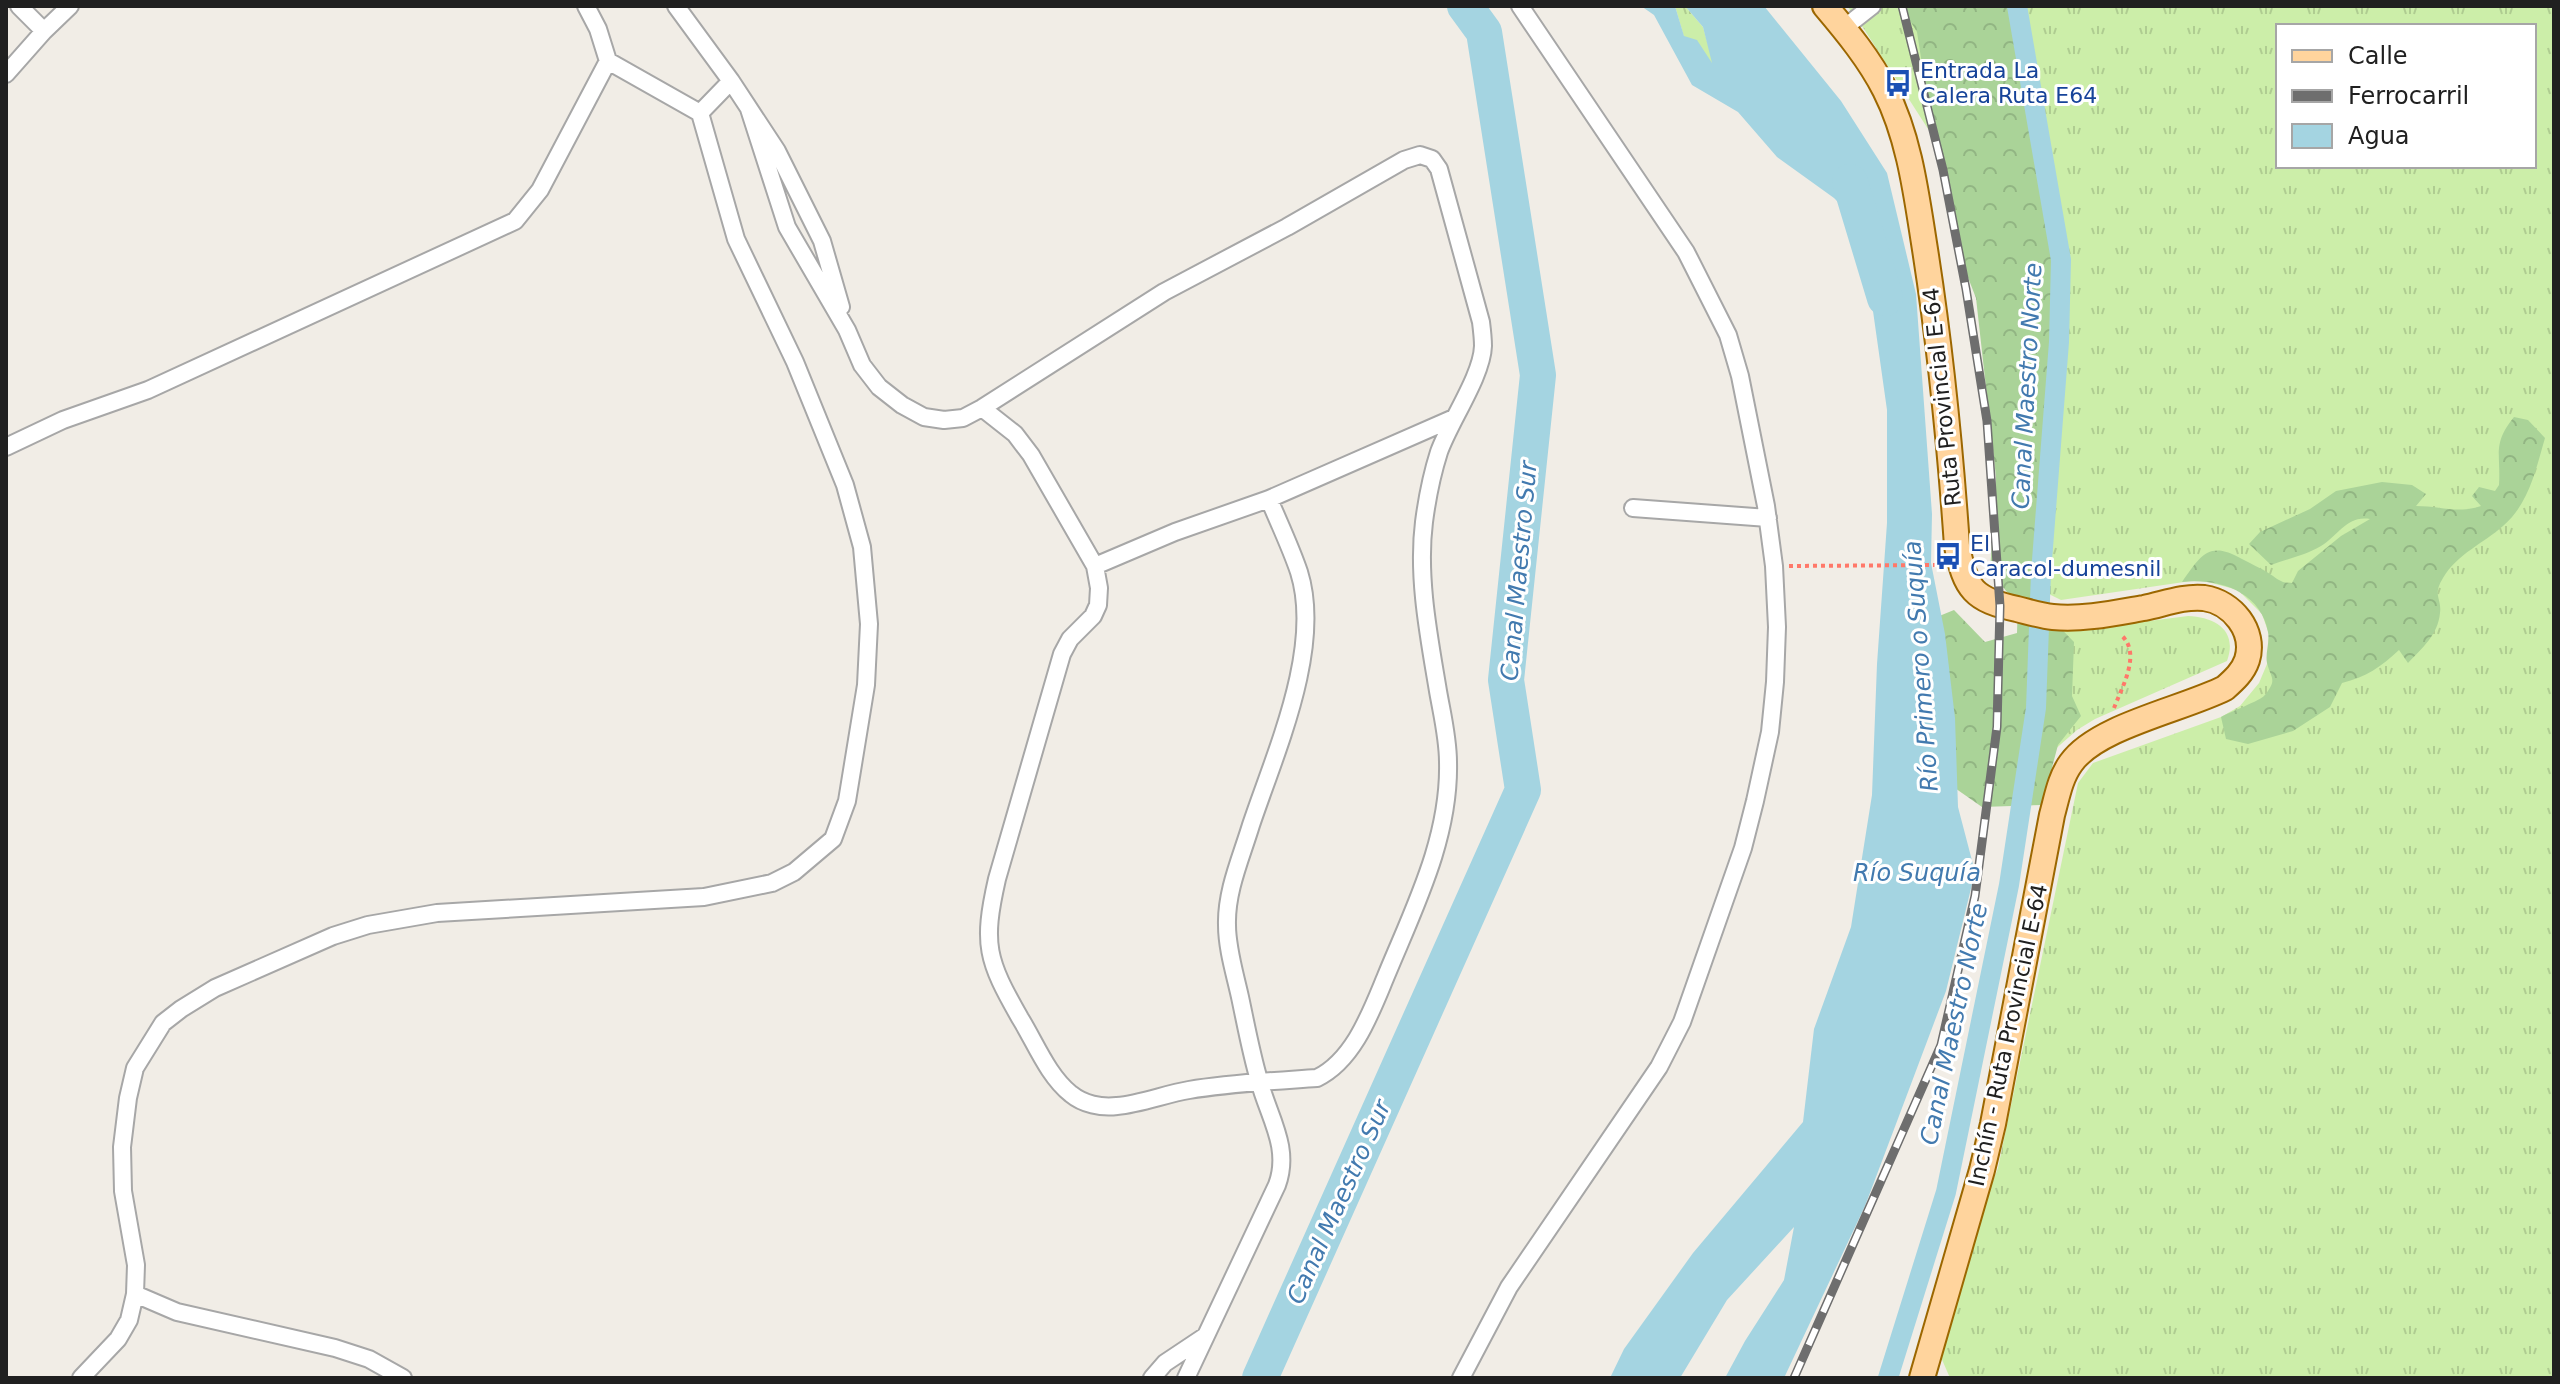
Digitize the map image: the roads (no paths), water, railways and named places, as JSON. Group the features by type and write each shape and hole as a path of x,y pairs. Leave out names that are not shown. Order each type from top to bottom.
{"main road":[{"name":"Ruta Provincial E-64","path":"1825,6 1844,28 1886,91 1907,152 1939,336 1957,546 1963,574 1975,594 2000,606 2052,617 2093,615 2174,600 2204,599 2219,602 2231,609 2240,620 2249,646 2248,658 2236,678 2225,688 2100,740"},
{"name":"Inchín - Ruta Provincial E-64","path":"1922,1378 1986,1155 2055,803 2069,766 2100,740"}],"street":[{"path":"19,6 44,31"},
{"path":"6,74 70,6"},
{"path":"81,1378 118,1339 129,1320 135,1294 136,1265 123,1191 122,1147 128,1098 135,1068 163,1023 181,1009 215,988 333,936 368,925 437,913 704,897 772,883 794,872 833,839 847,801 866,685 869,624 862,547 845,485 806,389 736,239 700,113 608,61 598,29 586,6"},
{"path":"676,6 777,151 822,241 847,330"},
{"path":"1461,1378 1509,1287 1659,1067 1682,1022 1743,848 1770,732 1775,682 1777,627 1768,518 1740,376 1728,335 1686,252 1520,6"},
{"path":"1844,28 1872,6"},
{"path":"6,447 63,420 148,390 515,221 540,190 608,61"},
{"path":"700,113 731,81"},
{"path":"749,109 787,227 847,330 862,365 879,387 902,405 924,417 944,420 963,418 982,408 1164,292 1404,160 1420,155 1432,159 1439,169 1481,322 1483,348 1479,367 1439,452 1424,524 1423,567 1430,642 1449,763 1440,834 1431,865 1376,1001 1343,1059 1332,1071 1317,1078 1186,1091 1117,1106 1099,1106 1070,1093 1055,1077 1000,981 991,959 988,936 990,906 1062,654 1070,639 1093,616 1098,605 1099,588 1095,566 1031,455 1015,434 982,408"},
{"path":"1095,566 1175,532 1269,499 1454,418"},
{"path":"1186,1378 1281,1174 1283,1158 1259,1082 1227,927 1228,901 1294,694 1304,653 1306,623 1299,574 1269,499"},
{"path":"1633,508 1768,518"},
{"path":"135,1294 177,1312 335,1348 369,1359 403,1378"},
{"path":"1152,1378 1165,1363 1205,1336"}],"water":[{"name":"Río Suquía","path":"1641,6 1675,6 1684,36 1697,40 1712,63 1703,27 1685,6 1764,6 1841,101 1887,173 1916,294 1932,514 1931,563 1945,634 1955,718 1958,807 1975,872 1946,991 1899,1116 1865,1206 1784,1378 1725,1378 1784,1280 1794,1227 1727,1300 1680,1378 1610,1378 1624,1349 1693,1253 1803,1122 1814,1029 1851,927 1872,795 1887,523 1887,410 1872,304 1870,234 1834,198 1777,157 1738,112 1692,85 1654,15"}],"waterway":[{"name":"Canal Maestro Sur","path":"1260,1378 1523,790 1506,680 1538,375 1484,32 1465,6"},
{"name":"Canal Maestro Norte","path":"1888,1378 1946,1192 2009,885 2036,708 2041,573 2059,342 2061,260 2017,6"},
{"name":"Río Primero o Suquía","path":"1850,182 1885,298"}],"railway":[{"path":"1794,1378 1941,1045 1975,896 1997,727 2000,606 1987,421 1943,170 1902,6"}],"place":[{"name":"Entrada La Calera Ruta E64","path":"1898,83"},
{"name":"El Caracol-dumesnil","path":"1948,556"}]}
